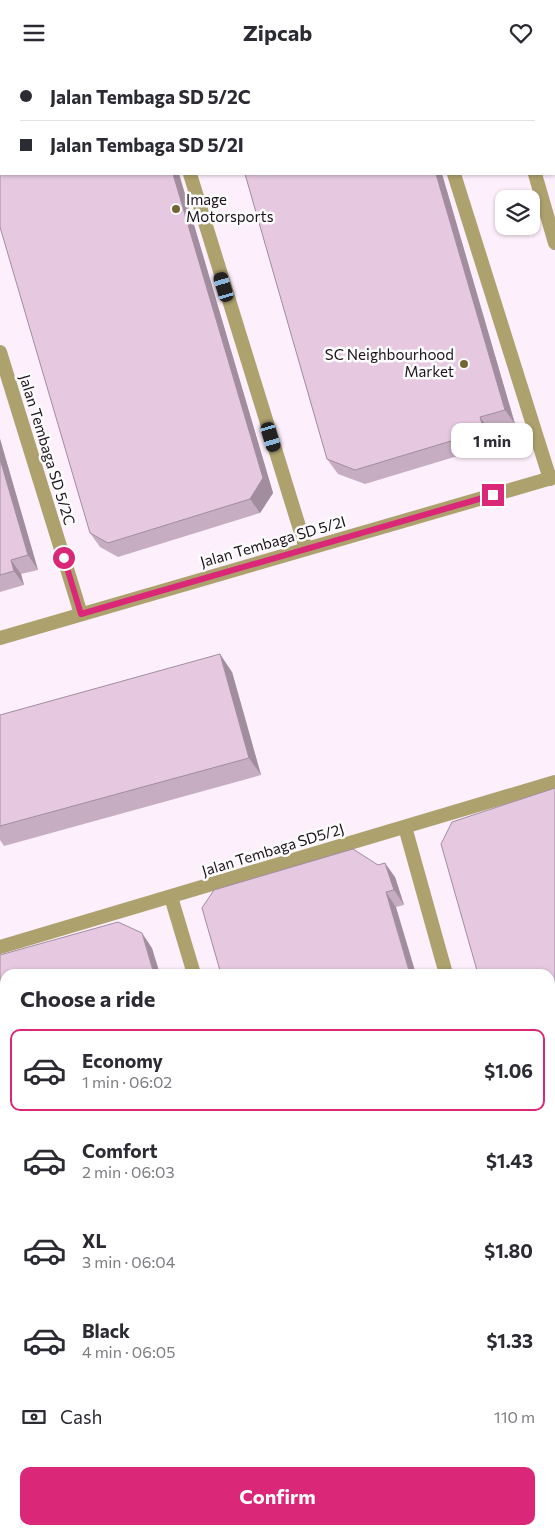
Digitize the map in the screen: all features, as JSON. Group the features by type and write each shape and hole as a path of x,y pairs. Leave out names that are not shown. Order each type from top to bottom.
{"street":[{"path":"190,175 306,549"},
{"path":"454,175 552,478"},
{"path":"535,175 555,243"},
{"name":"Jalan Tembaga SD 5/2C","path":"0,352 81,614"},
{"name":"Jalan Tembaga SD 5/2I","path":"0,638 552,478"},
{"name":"Jalan Tembaga SD5/2J","path":"0,947 555,781"},
{"path":"405,827 445,969"},
{"path":"172,897 193,969"}],"shaded area":[{"path":"0,175 555,175 555,969 0,969"}],"building":[{"path":"0,175 173,175 263,478 250,499 108,543 90,533 0,227"},
{"path":"245,175 436,175 505,410 480,417 484,431 355,470 327,459"},
{"path":"0,459 28,555 11,560 14,571 0,575"},
{"path":"220,654 249,758 0,826 0,715"},
{"path":"555,788 555,969 477,969 441,844 452,822"},
{"path":"353,849 378,865 385,863 394,890 386,892 409,969 220,969 202,908 214,890"},
{"path":"118,922 142,933 153,969 0,969 0,955"}],"place":[{"name":"Image Motorsports","path":"176,209"},
{"name":"SC Neighbourhood Market","path":"464,364"}],"route":[{"path":"64,558 81,614 493,495"}]}
